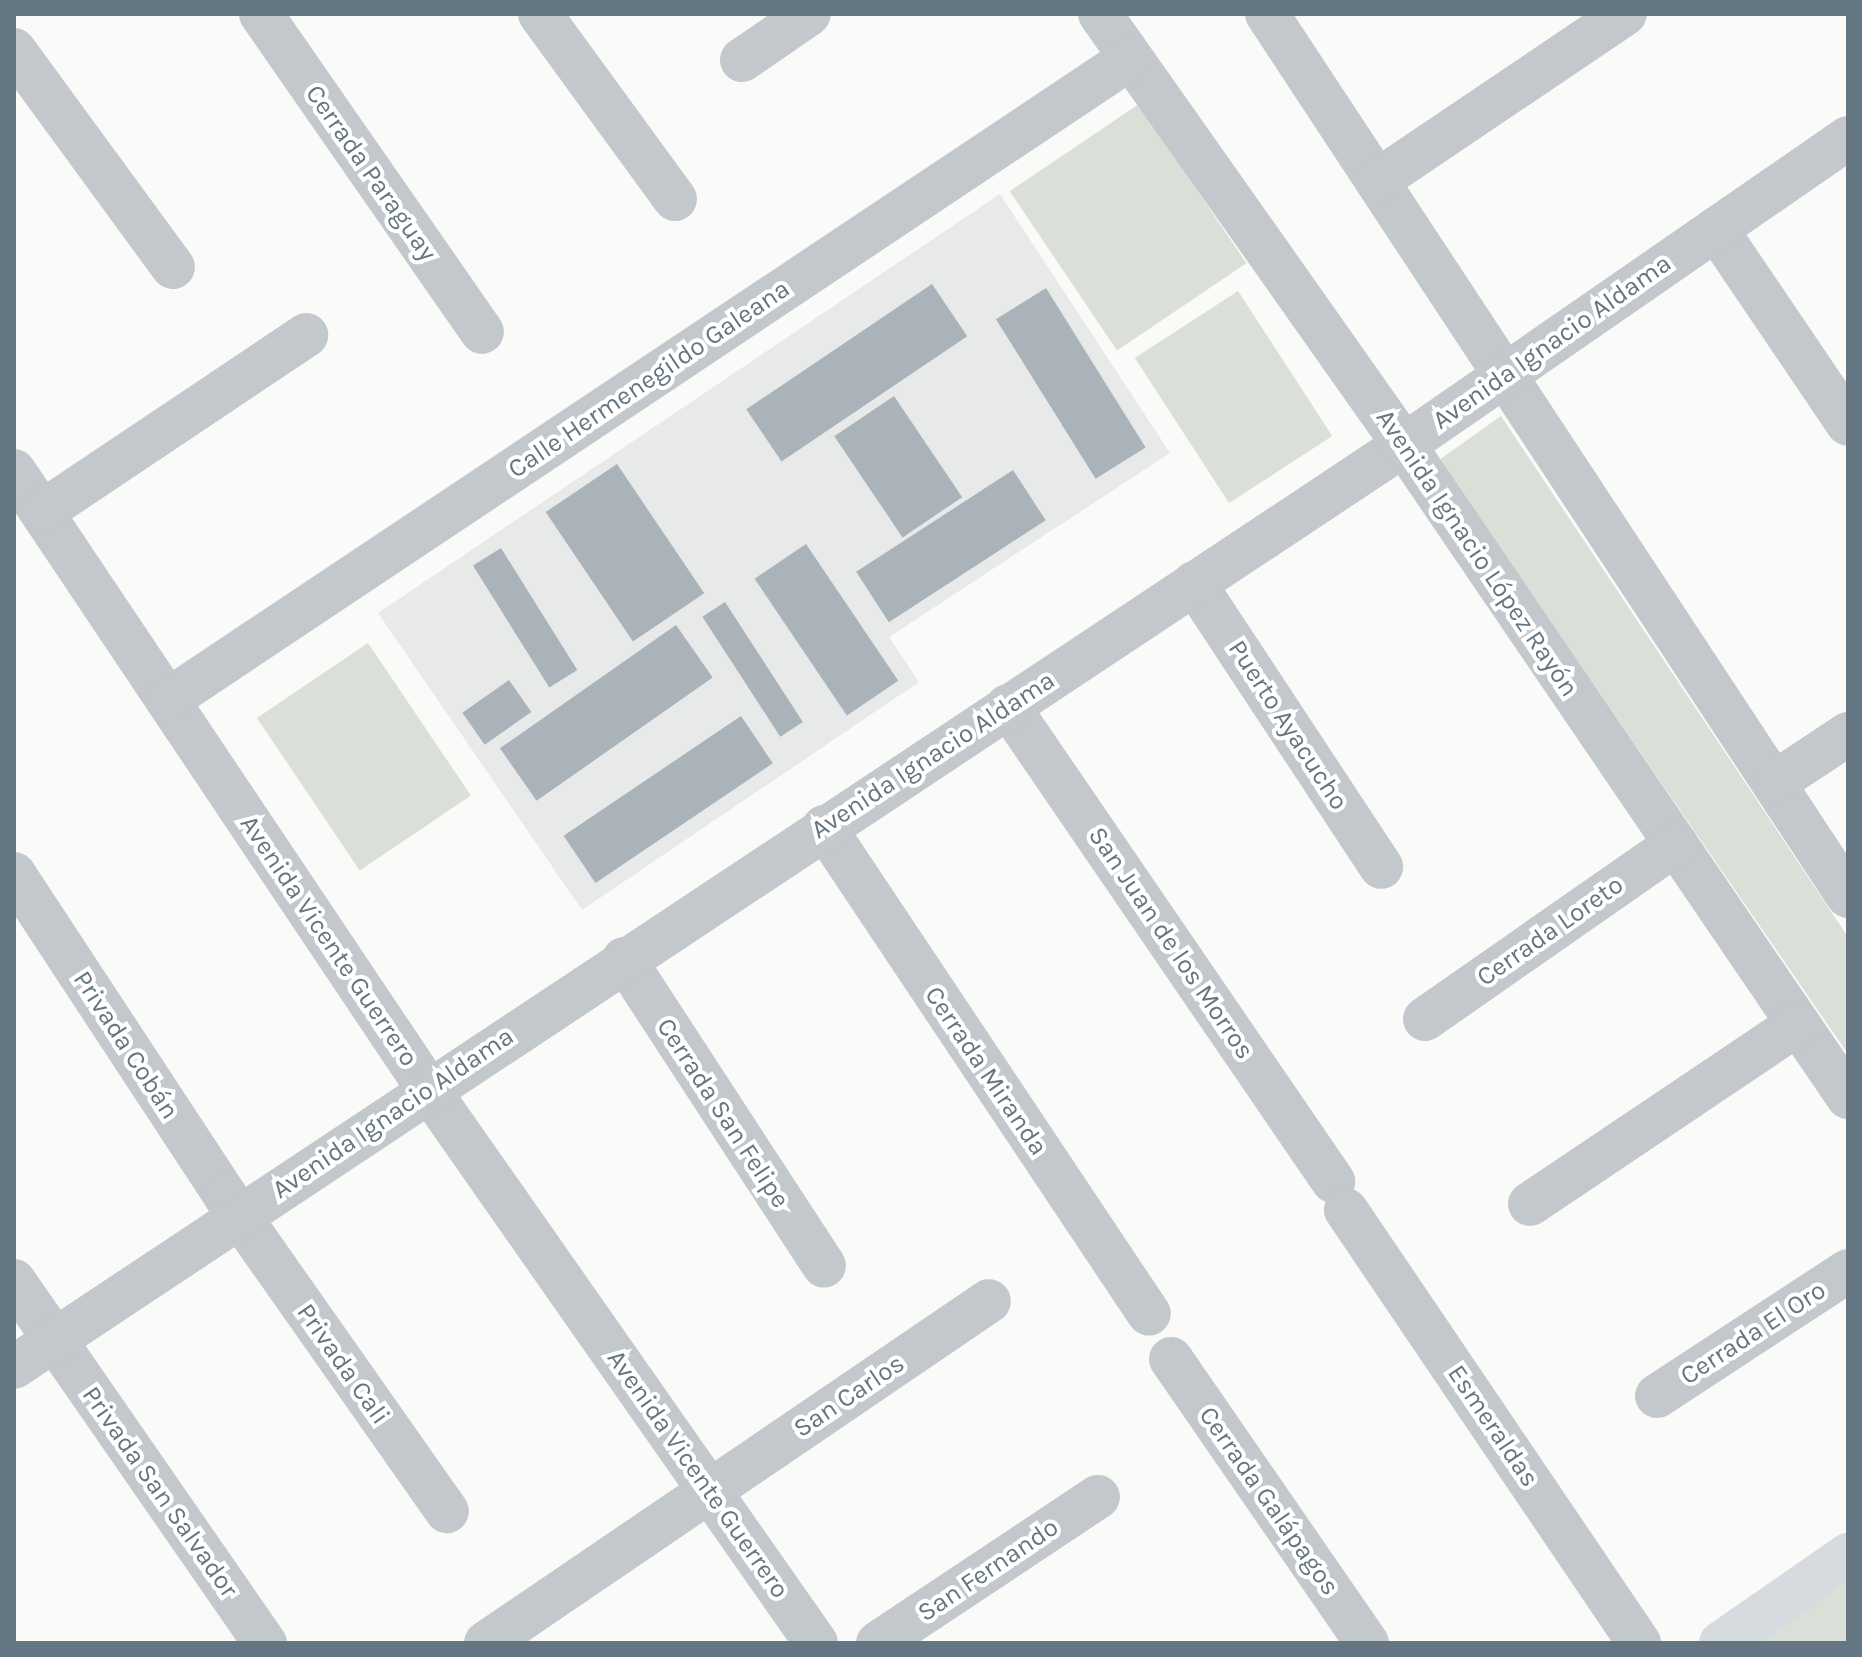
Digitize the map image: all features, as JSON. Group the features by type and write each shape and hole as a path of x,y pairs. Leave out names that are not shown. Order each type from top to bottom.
{"main road":[{"path":"1721,1643 1848,1555"}],"street":[{"name":"Cerrada Paraguay","path":"261,14 482,332"},
{"path":"540,14 675,199"},
{"path":"742,60 809,14"},
{"name":"Avenida Ignacio López Rayón","path":"1100,14 1404,445 1848,1097"},
{"path":"1267,14 1848,896"},
{"path":"1377,181 1625,14"},
{"path":"14,50 173,267"},
{"name":"Calle Hermenegildo Galeana","path":"168,700 1129,59"},
{"name":"Avenida Ignacio Aldama","path":"14,1367 428,1089 1404,445 1848,138"},
{"path":"1716,229 1848,424"},
{"path":"42,512 306,335"},
{"name":"Avenida Vicente Guerrero","path":"14,471 428,1089 816,1643"},
{"name":"Puerto Ayacucho","path":"1194,583 1381,867"},
{"name":"San Juan de los Morros","path":"1008,706 1340,1196"},
{"path":"1774,783 1848,734"},
{"name":"Cerrada Miranda","path":"824,827 1149,1314"},
{"name":"Cerrada Loreto","path":"1425,1019 1676,844"},
{"name":"Privada Cobán","path":"14,874 239,1216"},
{"name":"Cerrada San Felipe","path":"624,959 824,1266"},
{"path":"1530,1204 1798,1024"},
{"name":"Esmeraldas","path":"1340,1196 1639,1643"},
{"name":"Privada Cali","path":"239,1216 447,1511"},
{"name":"Cerrada El Oro","path":"1657,1396 1848,1271"},
{"name":"Privada San Salvador","path":"14,1281 265,1643"},
{"name":"San Carlos","path":"486,1643 989,1301"},
{"name":"Cerrada Galápagos","path":"1171,1359 1367,1643"},
{"name":"San Fernando","path":"878,1643 1098,1497"}],"shaded area":[{"path":"1139,104 1246,263 1117,350 1010,191"},
{"path":"1000,194 1170,453 889,637 919,682 582,910 378,613"},
{"path":"1238,291 1332,436 1229,503 1135,358"},
{"path":"1501,416 1848,937 1848,1054 1439,460"},
{"path":"368,643 471,796 360,870 257,718"},
{"path":"1848,1582 1848,1643 1757,1643"}],"building":[{"path":"932,284 967,336 782,461 746,409"},
{"path":"1046,288 1146,447 1096,479 996,319"},
{"path":"894,396 962,497 903,537 834,436"},
{"path":"617,464 704,593 633,641 546,512"},
{"path":"1013,470 1046,520 889,622 856,572"},
{"path":"806,544 898,681 847,715 755,579"},
{"path":"501,548 577,670 549,688 473,565"},
{"path":"725,602 803,722 780,737 702,617"},
{"path":"676,625 713,677 537,801 500,748"},
{"path":"509,680 531,712 485,745 462,713"},
{"path":"741,716 773,763 595,883 564,836"}]}
